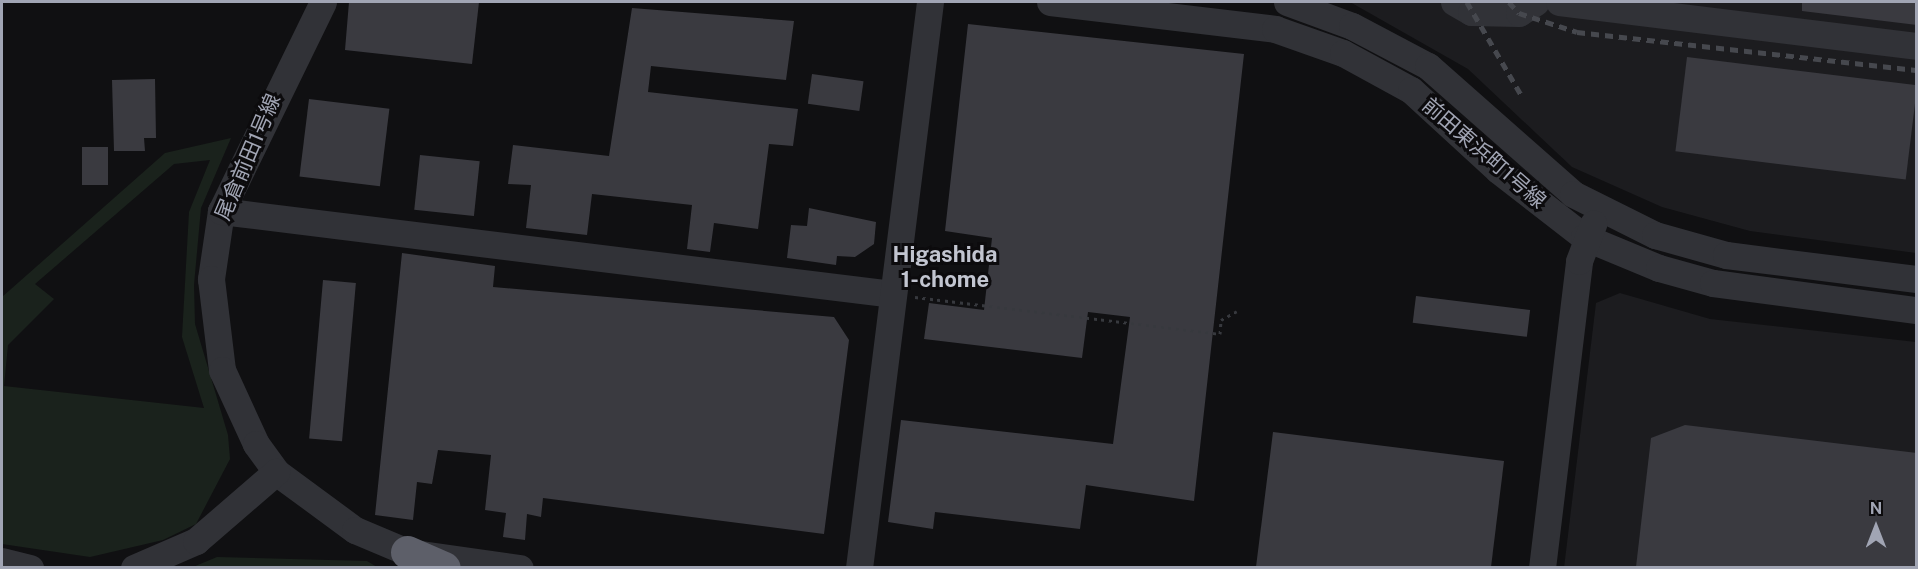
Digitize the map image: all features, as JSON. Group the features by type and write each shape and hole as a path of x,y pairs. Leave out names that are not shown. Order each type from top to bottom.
{"highway":[{"path":"408,552 444,567"}],"street":[{"name":"尾倉前田1号線","path":"323,2 221,211 211,279 222,370 256,444 276,472 355,530 408,552 520,567"},
{"path":"859,567 930,2"},
{"name":"前田東浜町1号線","path":"1050,2 1275,29 1343,53 1411,90 1498,170 1584,237 1713,283 1917,310"},
{"path":"1275,29 1298,2"},
{"name":"前田東浜町1号線","path":"1298,2 1428,66 1489,115 1543,171 1602,210 1655,235 1726,255 1917,279"},
{"path":"1454,2 1471,12 1520,13 1536,2"},
{"path":"1559,2 1917,46"},
{"path":"1542,567 1584,237 1602,210"},
{"path":"221,211 892,294"},
{"path":"134,567 196,541 276,472"},
{"path":"2,561 30,567"}],"path":[{"path":"892,294 1220,334 1221,320 1237,311"}],"shaded area":[{"path":"1350,2 1916,2 1916,253 1750,231 1662,207 1572,167 1468,69"},
{"path":"231,138 201,208 194,285 195,324 228,435 230,459 196,524 163,540 90,557 2,544 2,297 165,153","holes":["210,160 189,212 182,337 204,408 4,386 8,345 54,299 35,284 174,164"]},
{"path":"1620,293 1710,319 1916,342 1916,567 1564,568 1596,303"},
{"path":"217,557 367,561 377,567 193,567"}],"building":[{"path":"349,2 479,2 472,64 345,50"},
{"path":"1802,2 1917,2 1917,25 1802,11"},
{"path":"632,8 794,21 786,80 651,66 648,92 798,109 793,146 769,144 758,229 714,223 710,252 687,249 692,205 592,194 587,235 526,228 531,185 508,184 513,145 609,156"},
{"path":"968,24 1244,54 1194,501 1086,485 1080,529 935,512 933,529 888,522 901,420 1113,444 1130,317 1088,312 1082,358 924,339 929,303 984,310 992,238 945,231"},
{"path":"1687,57 1916,85 1906,180 1675,151"},
{"path":"812,74 863,81 859,111 808,104"},
{"path":"155,79 156,138 144,138 145,151 114,151 112,80"},
{"path":"309,99 389,109 380,186 299,176"},
{"path":"82,147 108,147 108,185 82,185"},
{"path":"420,155 480,161 474,216 414,210"},
{"path":"809,208 876,222 874,244 855,257 837,256 836,265 787,258 791,225 807,226"},
{"path":"402,253 495,266 493,287 834,317 849,340 824,534 543,498 541,517 527,514 525,540 503,537 506,513 485,510 491,455 438,450 432,484 417,482 413,520 375,515"},
{"path":"323,280 356,283 342,441 309,438"},
{"path":"1416,296 1530,310 1527,337 1413,323"},
{"path":"1685,425 1917,453 1917,567 1636,567 1651,438"},
{"path":"1273,432 1504,461 1491,567 1256,567"}],"railway":[{"path":"1467,2 1522,96"},
{"path":"1509,2 1519,13 1577,32 1916,70"}],"district":[{"name":"Higashida 1-chome","path":"945,266"}]}
